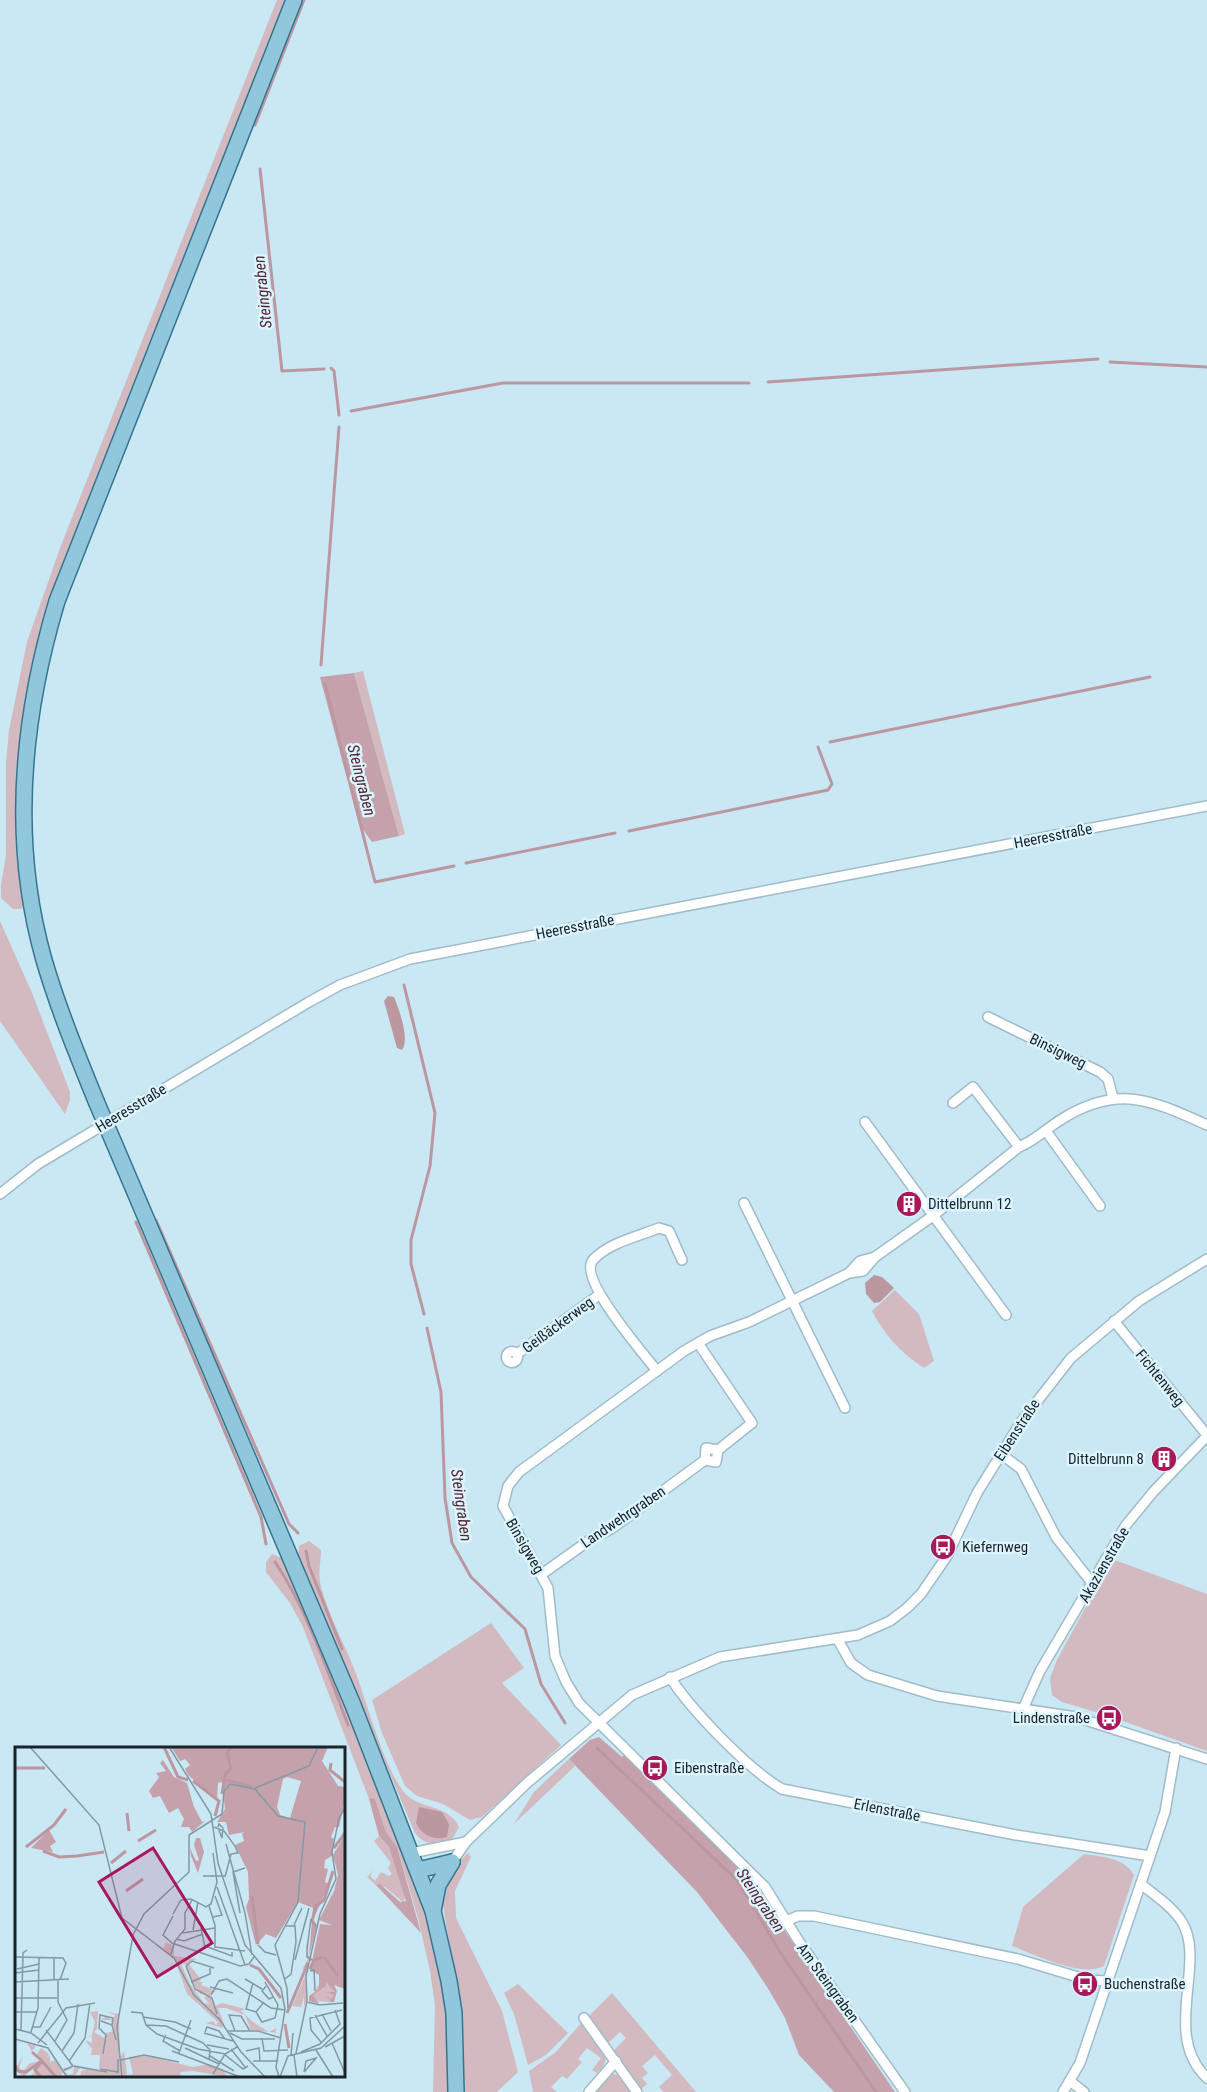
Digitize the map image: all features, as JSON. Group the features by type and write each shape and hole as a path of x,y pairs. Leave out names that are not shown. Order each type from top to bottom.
{"main road":[{"path":"294,0 57,601 32,698 25,753 23,805 33,911 53,990 96,1101 349,1695 433,1911 448,1972 454,2013 456,2092"},
{"path":"418,1870 452,1862"},
{"path":"433,1911 438,1885 452,1862"}],"street":[{"name":"Heeresstraße","path":"0,1194 38,1164 301,1007 340,986 410,959 1207,806"},
{"name":"Binsigweg","path":"988,1017 1100,1072 1108,1079 1113,1098"},
{"path":"953,1102 973,1087 1019,1147"},
{"name":"Binsigweg","path":"598,1723 575,1698 558,1663 552,1643 550,1595 542,1574 503,1506 508,1486 519,1472 698,1343 849,1273 863,1271 875,1257 934,1215 959,1192 1019,1147 1078,1109 1113,1098 1148,1100 1207,1125"},
{"path":"865,1122 1006,1315"},
{"path":"1046,1131 1100,1206"},
{"path":"744,1203 845,1408"},
{"name":"Geißäckerweg","path":"657,1371 599,1295 588,1270 592,1261 632,1238 664,1228 669,1232 681,1260"},
{"name":"Eibenstraße","path":"598,1723 632,1695 703,1663 734,1653 838,1640 858,1635 890,1621 921,1594 947,1556 977,1493 1021,1422 1071,1358 1158,1287 1205,1264"},
{"name":"Geißäckerweg","path":"517,1354 599,1295"},
{"name":"Fichtenweg","path":"1114,1321 1207,1435"},
{"name":"Landwehrgraben","path":"542,1574 594,1537 611,1529 705,1460 706,1449 718,1450 752,1424 698,1343"},
{"name":"Akazienstraße","path":"1023,1709 1040,1671 1136,1511 1207,1435"},
{"path":"1001,1454 1021,1469 1056,1537 1092,1583"},
{"path":"838,1640 851,1663 868,1675 937,1696 1076,1717 1207,1759"},
{"name":"Erlenstraße","path":"670,1677 679,1693 741,1757 762,1776 782,1788 1005,1833 1150,1856"},
{"path":"452,1862 466,1842 598,1723"},
{"name":"Am Steingraben","path":"598,1723 765,1887 786,1921 905,2092"},
{"path":"1063,2092 1080,2063 1165,1812 1176,1748"},
{"path":"411,1853 466,1842"},
{"path":"1141,1884 1183,1923 1189,1958 1187,2039 1191,2056 1207,2078"},
{"path":"786,1921 798,1916 826,1918 986,1951 1088,1980 1106,1982"},
{"path":"584,2018 637,2092"},
{"path":"589,2092 616,2061"},
{"path":"1070,2081 1084,2092"}],"shaded area":[{"path":"277,0 287,0 37,650 21,732 18,808 26,902 21,909 13,909 1,898 6,855 6,763 9,730 27,642 60,548"},
{"path":"363,671 405,834 399,836 354,673"},
{"path":"354,673 399,836 372,842 359,824 320,677"},
{"path":"0,921 32,993 70,1092 65,1114 0,1021"},
{"path":"388,996 394,997 403,1024 405,1039 402,1050 397,1048 384,1001"},
{"path":"874,1275 882,1277 894,1288 880,1302 874,1303 866,1294 865,1283"},
{"path":"895,1290 919,1314 934,1361 924,1368 894,1343 872,1311"},
{"path":"309,1541 321,1550 319,1578 324,1595 355,1672 378,1740 396,1781 409,1797 440,1810 454,1819 459,1827 453,1838 428,1843 415,1833 298,1558 299,1546"},
{"path":"272,1554 282,1558 319,1637 408,1862 429,1923 448,2002 451,2092 433,2092 435,2005 418,1918 397,1847 386,1832 375,1799 369,1799 303,1627 290,1603 266,1572 266,1562"},
{"path":"1112,1559 1207,1594 1207,1751 1062,1702 1052,1695 1050,1678 1057,1660"},
{"path":"491,1623 524,1668 502,1683 561,1745 482,1817 470,1820 443,1804 417,1796 405,1786 382,1733 372,1700"},
{"path":"599,1737 622,1757 624,1755 755,1882 783,1928 895,2092 834,2092 799,2055 785,2018 769,1990 748,1958 697,1892 569,1759 590,1740"},
{"path":"569,1759 575,1766 514,1824 534,1792"},
{"path":"369,1799 375,1799 386,1832 397,1847 421,1933 376,1885 380,1884 400,1902 406,1901 389,1847 379,1836"},
{"path":"419,1807 442,1812 449,1824 447,1837 428,1836 421,1831 416,1823"},
{"path":"379,1836 389,1847 406,1896 403,1902 385,1887 376,1885 367,1877 374,1870 370,1876 375,1881 381,1872 389,1876 392,1874 388,1868 391,1863 374,1841"},
{"path":"468,1853 471,1857 455,1891 456,1918 502,2011 518,2072 497,2092 462,2092 460,2007 442,1900 451,1874"},
{"path":"1084,1854 1119,1861 1134,1875 1104,1966 1094,1969 1071,1967 1012,1946 1023,1907"},
{"path":"518,1984 568,2033 546,2055 528,2065 514,2014 504,1993"},
{"path":"612,1993 696,2092 664,2092 659,2087 672,2075 655,2055 642,2066 648,2073 642,2078 647,2084 641,2089 614,2050 626,2038 620,2032 608,2043 588,2017"},
{"path":"582,2022 604,2052 603,2066 597,2073 592,2070 601,2058 587,2048 578,2059 582,2062 567,2079 562,2076 551,2087 557,2092 533,2092 529,2071 556,2052"},
{"path":"610,2073 621,2076 631,2092 595,2092"}],"waterway":[{"name":"Steingraben","path":"255,125 304,0"},
{"name":"Steingraben","path":"260,169 282,371 324,369"},
{"path":"768,382 1098,359"},
{"path":"1110,362 1207,367"},
{"name":"Steingraben","path":"331,368 334,371 339,415"},
{"path":"351,411 503,383 749,383"},
{"name":"Steingraben","path":"321,665 339,427"},
{"path":"830,742 1150,677"},
{"name":"Steingraben","path":"325,684 375,882 454,866"},
{"path":"629,831 828,790 832,784 818,747"},
{"path":"466,863 615,833"},
{"name":"Steingraben","path":"404,985 435,1113 430,1166 411,1240 411,1264 424,1314"},
{"path":"156,1220 289,1524 298,1533"},
{"path":"136,1222 261,1517 266,1544"},
{"name":"Steingraben","path":"427,1328 441,1392 445,1498 452,1543 471,1577 525,1629 541,1684 565,1723"},
{"path":"306,1551 309,1566 342,1649"},
{"path":"275,1562 307,1621 348,1725"},
{"name":"Steingraben","path":"597,1748 737,1880 780,1952 876,2092"}],"place":[{"name":"Dittelbrunn 12","path":"909,1204"},
{"name":"Dittelbrunn 8","path":"1164,1459"},
{"name":"Kiefernweg","path":"943,1547"},
{"name":"Lindenstraße","path":"1109,1718"},
{"name":"Eibenstraße","path":"655,1768"},
{"name":"Buchenstraße","path":"1085,1984"}]}
